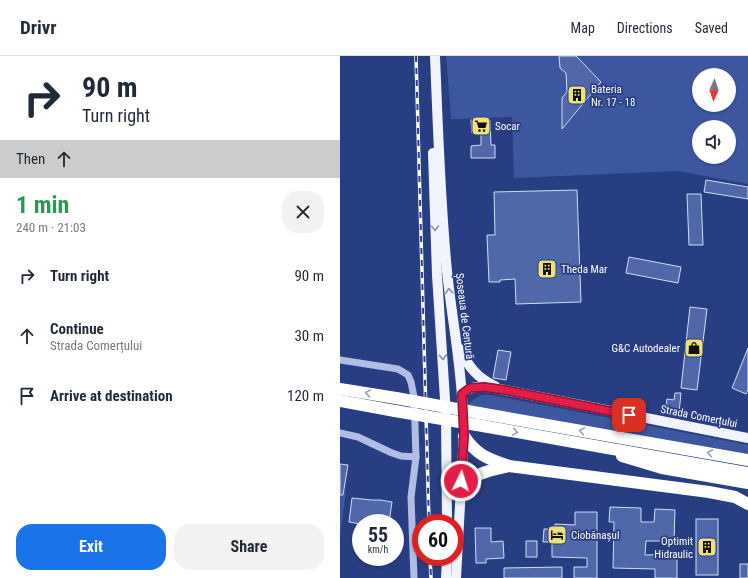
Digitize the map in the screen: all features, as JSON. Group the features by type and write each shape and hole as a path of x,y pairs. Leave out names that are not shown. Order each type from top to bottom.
{"highway":[{"path":"340,389 748,460"},
{"path":"340,401 748,473"},
{"path":"464,436 471,446 480,454 509,466 709,492 735,497 748,504"},
{"path":"592,446 648,465 748,483"},
{"path":"645,454 677,465 748,478"},
{"path":"461,491 476,475 509,466"}],"main road":[{"name":"Șoseaua de Centură","path":"428,56 436,268 446,414 447,514"},
{"name":"Șoseaua de Centură","path":"435,56 444,239 457,344 464,436 456,578"},
{"path":"457,344 471,369 481,378 505,390"},
{"path":"462,394 470,388 476,387 505,390"},
{"name":"Strada Comerțului","path":"505,390 748,438"},
{"path":"446,578 447,566"}],"street":[{"path":"340,360 398,369 408,374 412,382 414,397 416,458 411,497 414,578"},
{"path":"340,432 358,437 392,453 416,458"}],"shaded area":[{"path":"446,56 748,56 748,184 678,171 514,178 512,117 451,119"},
{"path":"481,395 491,395 748,445 748,454 468,405"},
{"path":"340,491 346,491 340,536"}],"building":[{"name":"Bateria Nr. 17 - 18","path":"559,56 576,56 601,82 562,129 562,98 567,92 566,73 560,68"},
{"name":"Socar","path":"471,120 490,120 491,145 495,145 495,158 471,158 471,146 481,145 481,133 472,133"},
{"path":"706,180 748,187 748,199 704,192"},
{"name":"Theda Mar","path":"577,190 581,302 516,304 515,279 500,280 500,282 489,282 487,235 495,235 494,192"},
{"path":"687,194 701,194 703,245 689,245"},
{"path":"629,257 681,267 678,283 626,273"},
{"name":"G&C Autodealer","path":"690,307 707,309 697,390 681,388"},
{"path":"748,348 748,390 746,394 732,388"},
{"path":"498,350 511,352 506,380 493,378"},
{"path":"675,393 681,393 679,413 667,412 667,399 674,400"},
{"path":"340,464 348,465 343,495 340,495"},
{"path":"352,498 392,502 390,514 352,514 352,522 349,522"},
{"path":"610,507 641,508 641,522 654,522 655,509 675,510 674,541 646,541 645,555 677,554 677,578 655,578 655,569 613,568 614,522 609,522"},
{"path":"575,512 597,512 597,578 574,578 574,567 587,567 587,558 552,557 552,542 543,542 544,529 549,529 555,526 555,524 575,525"},
{"name":"Optimit Hidraulic","path":"696,519 718,519 718,575 696,575"},
{"path":"475,528 491,528 491,542 503,541 504,558 486,559 486,563 476,563"},
{"path":"526,541 537,541 537,557 526,557"},
{"path":"740,564 748,564 748,578 740,578"},
{"path":"562,567 562,578 504,578 504,568"}],"railway":[{"path":"416,56 429,514"},
{"path":"430,566 431,578"}],"place":[{"name":"Bateria Nr. 17 - 18","path":"577,95"},
{"name":"Socar","path":"481,126"},
{"name":"Theda Mar","path":"547,269"},
{"name":"G&C Autodealer","path":"694,348"},
{"name":"Ciobănașul","path":"557,535"},
{"name":"Optimit Hidraulic","path":"707,547"}],"route":[{"path":"461,481 464,436 462,394 465,390 470,388 484,387 505,390 629,415"}]}
